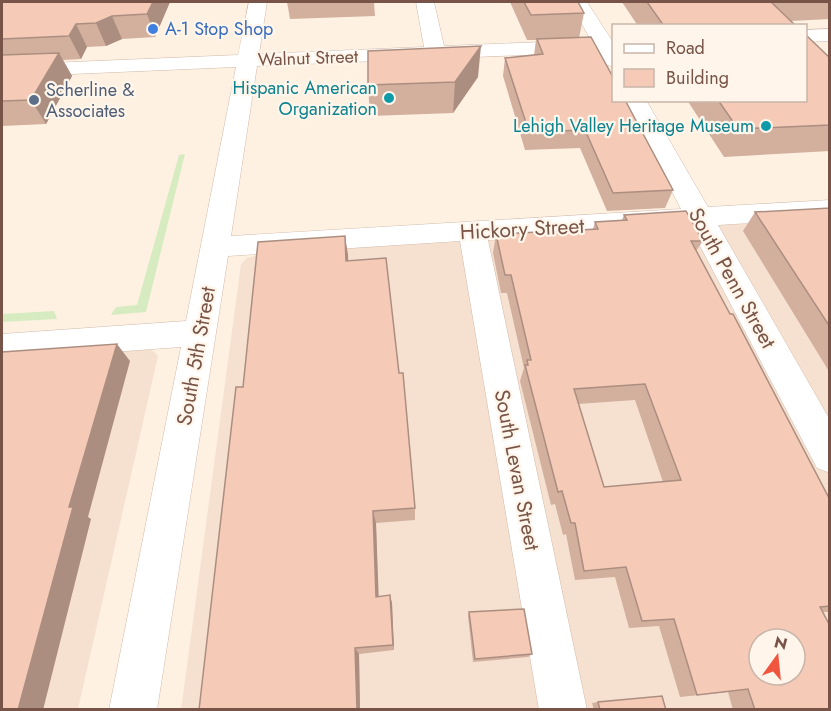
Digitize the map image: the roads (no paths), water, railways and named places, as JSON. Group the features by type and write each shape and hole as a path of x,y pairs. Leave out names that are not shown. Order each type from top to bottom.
{"street":[{"name":"South 5th Street","path":"133,710 258,2"},
{"path":"424,2 435,52"},
{"path":"578,2 610,50"},
{"path":"807,36 830,35"},
{"name":"Walnut Street","path":"2,71 435,52 610,50"},
{"name":"South Penn Street","path":"636,102 830,456"},
{"name":"Hickory Street","path":"215,247 830,210"},
{"name":"South Levan Street","path":"472,231 563,710"},
{"path":"2,347 200,333"}],"place":[{"name":"A-1 Stop Shop","path":"153,29"},
{"name":"Hispanic American Organization","path":"389,98"},
{"name":"Scherline & Associates","path":"34,100"},
{"name":"Lehigh Valley Heritage Museum","path":"766,126"}]}
